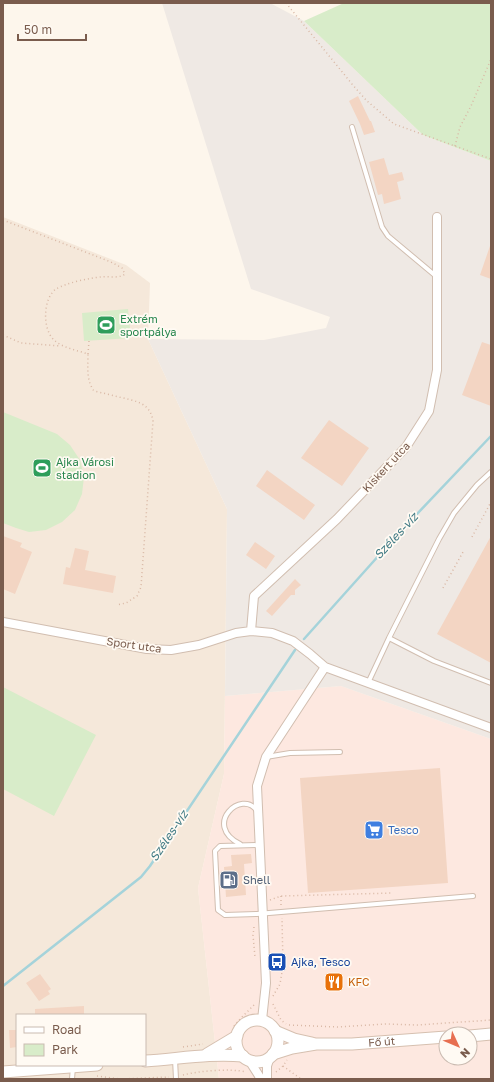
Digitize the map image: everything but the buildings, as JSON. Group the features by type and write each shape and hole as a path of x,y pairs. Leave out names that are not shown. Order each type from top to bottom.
{"main road":[{"path":"146,1061 221,1054 246,1058 253,1061 262,1061 272,1055 276,1050 278,1040 275,1031 270,1024 262,1020 256,1020 250,1021 241,1027 237,1036 237,1047 246,1058"},
{"name":"Fő út","path":"275,1031 294,1039 316,1044"},
{"path":"478,1035 491,1034"},
{"path":"205,1055 237,1036"},
{"name":"Fő út","path":"272,1055 292,1048 316,1044 352,1044 438,1038"},
{"path":"3,1072 84,1066"}],"street":[{"name":"Kiskert utca","path":"251,631 254,596 337,519 406,447 429,410 437,370 437,217"},
{"name":"Sport utca","path":"3,622 147,649 172,650 199,645 236,633 251,631 272,633 293,641 325,667 491,728"},
{"path":"262,1020 266,983 257,786 266,757 325,667"},
{"path":"266,1079 267,1066 272,1055"},
{"path":"246,1058 261,1079"}],"lane":[{"path":"352,127 382,227 388,236 437,277"},
{"path":"368,684 389,638 439,539 454,513 477,485 491,472"},
{"path":"389,638 434,661 491,683"},
{"path":"266,757 290,753 340,752"},
{"path":"242,845 229,837 225,830 223,822 226,813 239,804 248,805 255,808 258,812"},
{"path":"260,845 220,846 215,852 218,910 225,915 263,914 294,910 473,896"},
{"path":"175,1059 176,1078"},
{"path":"72,1067 72,1079"}],"path":[{"path":"286,3 367,101 394,124 491,160"},
{"path":"455,146 460,127 471,106 491,59"},
{"path":"3,220 111,262 122,268 125,274 121,277 101,277 71,283 56,290 52,294 48,299 45,314 47,328 52,339 63,346"},
{"path":"3,335 21,343 63,346 88,354"},
{"path":"89,341 88,380 90,386 94,391 139,402 152,414 153,421 141,587 137,596 126,603 116,605"},
{"path":"472,537 491,502"},
{"path":"443,588 463,552"},
{"path":"262,903 281,896 393,893"},
{"path":"281,896 283,966 280,984 271,1000 281,1020 287,1025 337,1027 386,1024 417,1025 491,1020"},
{"path":"276,1072 283,1066 288,1057"},
{"path":"283,1066 301,1079"},
{"path":"92,1076 120,1079 176,1078 194,1072 231,1070 246,1071 249,1074"}],"shaded area":[{"path":"162,3 270,3 304,21 423,135 491,161 491,739 341,686 225,696 227,509 148,339 264,340 326,328 330,317 251,289"},
{"path":"3,217 126,265 150,283 148,339 227,509 224,774 198,888 219,1079 3,1079"},
{"path":"341,686 491,739 491,1079 219,1079 198,888 224,774 225,696"}],"green space":[{"path":"344,3 491,3 491,161 423,135 304,21"},
{"name":"Extrém sportpálya","path":"128,309 131,338 84,341 82,313"},
{"name":"Ajka Városi stadion","path":"3,412 57,434 70,445 80,460 84,477 82,494 75,510 62,522 46,530 29,532 3,523"},
{"path":"3,687 96,735 54,816 3,789"}],"waterway":[{"name":"Széles-víz","path":"304,639 398,534 491,436"},
{"name":"Széles-víz","path":"3,986 141,877 150,866 295,650"}],"place":[{"name":"Extrém sportpálya","path":"106,325"},
{"name":"Ajka Városi stadion","path":"42,468"},
{"name":"Tesco","path":"374,830"},
{"name":"Shell","path":"229,880"},
{"name":"Ajka, Tesco","path":"277,962"},
{"name":"KFC","path":"334,982"}]}
